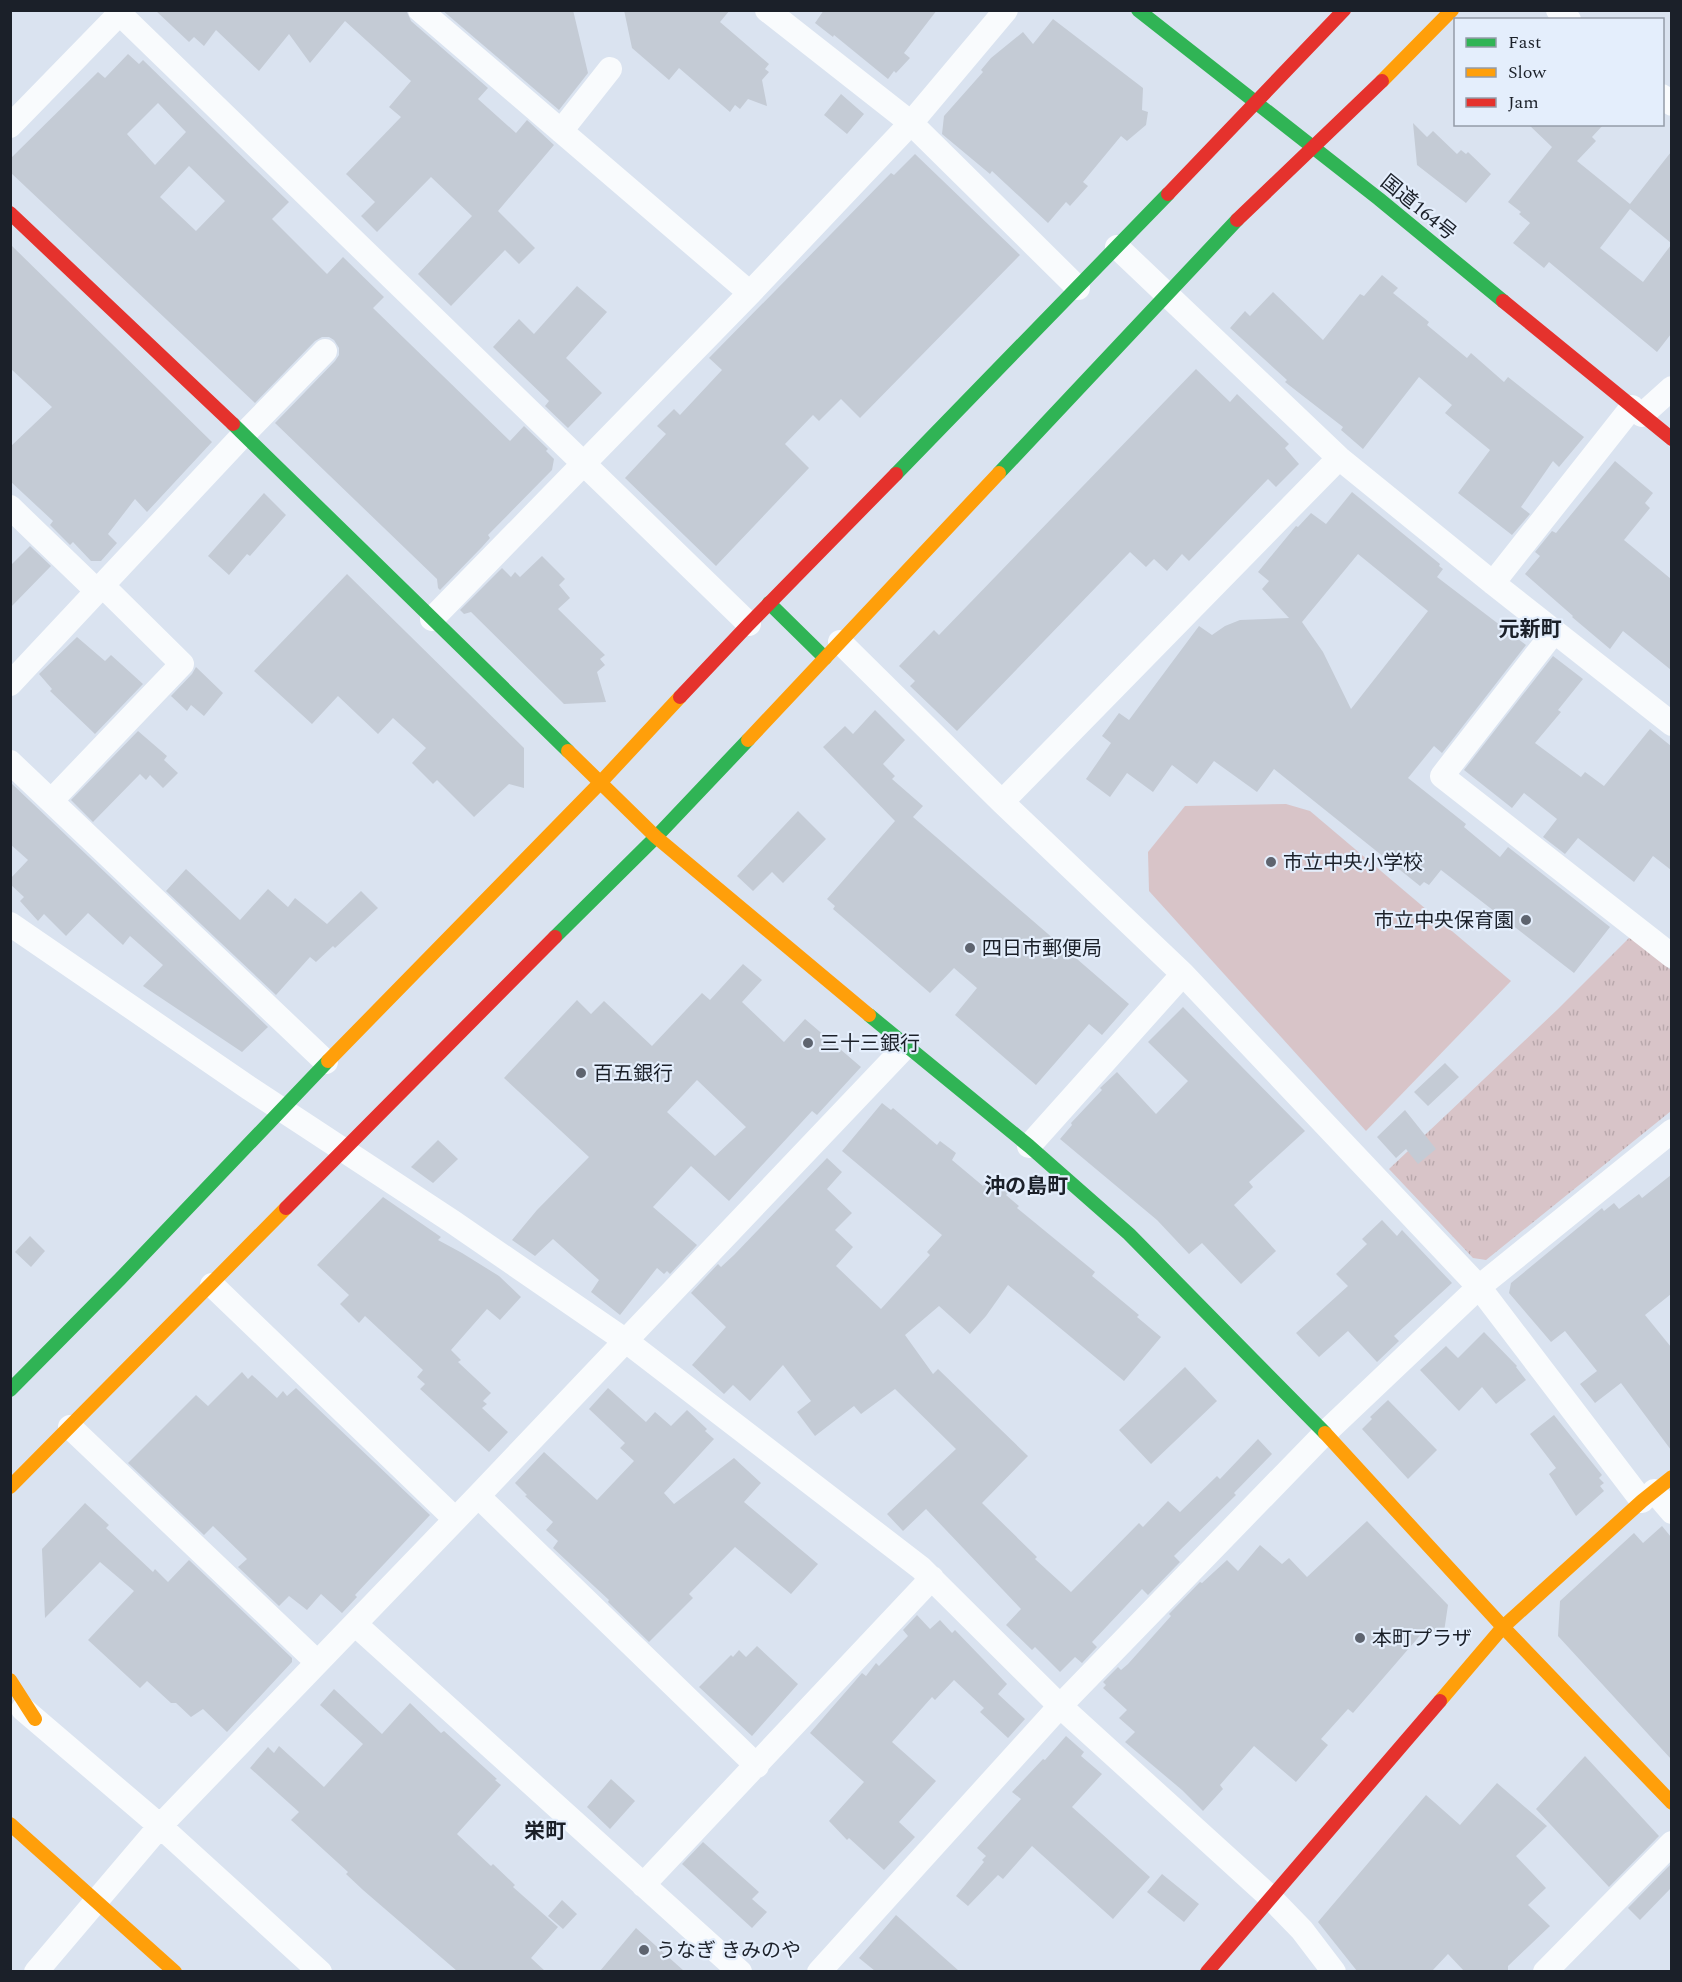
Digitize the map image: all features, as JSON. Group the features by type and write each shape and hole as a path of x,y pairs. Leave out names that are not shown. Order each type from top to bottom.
{"main road":[{"name":"国道164号","path":"1138,10 1312,147 1671,439"},
{"path":"10,1390 120,1279 326,1062 600,783 748,624 1078,288 1344,10"},
{"path":"10,1487 212,1285 342,1150 656,837 1247,210 1361,102 1452,10"},
{"path":"10,213 244,434 656,837 1029,1146 1129,1234 1325,1433 1503,1627 1671,1803"},
{"path":"769,603 832,650"},
{"path":"1207,1971 1503,1627 1656,1489"},
{"path":"10,1680 35,1719"},
{"path":"10,1824 175,1971"}],"street":[{"path":"420,10 750,292"},
{"path":"767,10 911,123 1078,288"},
{"path":"432,619 911,123 1006,10"},
{"path":"10,126 119,12 748,624"},
{"path":"561,131 610,69"},
{"path":"1117,247 1339,458 1671,724"},
{"path":"10,684 244,434 325,351"},
{"path":"1493,583 1637,411 1671,388"},
{"path":"1002,802 1339,458"},
{"path":"10,507 182,664 52,800"},
{"path":"1554,632 1442,776 1671,956"},
{"path":"832,650 1002,802 1183,974 1479,1287 1656,1489 1671,1512"},
{"path":"10,762 326,1062"},
{"path":"10,924 626,1341 932,1578 1060,1706 1270,1897 1302,1930 1334,1971"},
{"path":"1029,1146 1183,974"},
{"path":"36,1971 160,1826 906,1046"},
{"path":"819,1971 1060,1706 1325,1433 1479,1287 1671,1131"},
{"path":"212,1285 456,1519"},
{"path":"70,1427 317,1662"},
{"path":"478,1496 757,1766"},
{"path":"644,1885 932,1578"},
{"path":"355,1624 740,1971"},
{"path":"10,1697 160,1826 320,1971"},
{"path":"1545,1971 1671,1843"}],"green space":[{"path":"1286,804 1310,811 1511,981 1366,1131 1149,891 1148,852 1185,806"},
{"path":"1630,937 1671,970 1671,1111 1486,1260 1473,1258 1389,1169 1558,1009"}],"building":[{"path":"155,10 406,10 411,21 488,88 478,99 516,133 527,120 554,145 498,211 535,248 519,264 505,250 451,306 418,274 472,216 431,177 377,232 361,216 375,202 346,174 401,117 389,107 411,81 345,21 310,63 289,34 259,71 216,30 204,46 194,37 189,42"},
{"path":"442,10 573,10 588,73 559,110"},
{"path":"624,10 730,10 720,22 769,64 765,69 769,72 762,80 767,106 748,99 740,109 735,105 730,112 679,68 669,80 632,48"},
{"path":"824,10 937,10 904,53 910,58 888,79 834,35 833,37 815,23"},
{"path":"1053,19 1143,88 1142,110 1148,112 1146,125 1127,141 1121,136 1083,182 1088,186 1070,206 1066,202 1048,223 992,171 990,174 942,134 944,116 983,72 981,70 991,58 1023,32 1033,44"},
{"path":"128,54 139,64 143,60 289,202 272,219 327,274 343,257 384,297 373,308 510,441 524,426 548,449 546,451 554,459 552,470 488,535 490,538 440,590 437,579 275,423 335,361 339,355 339,348 334,340 322,337 315,341 255,403 10,172 10,159 98,72 105,78","holes":["158,103 186,132 155,165 127,134","189,166 225,201 196,231 160,197"]},
{"path":"841,94 864,114 847,134 824,115"},
{"path":"1413,123 1427,137 1433,131 1457,154 1461,150 1466,154 1468,152 1491,174 1466,203 1417,165"},
{"path":"1530,126 1602,126 1592,137 1596,141 1577,161 1630,204 1671,152 1671,243 1630,209 1600,248 1643,282 1671,245 1671,334 1657,352 1549,262 1544,268 1513,243 1530,223 1508,202 1552,147"},
{"path":"915,154 1020,255 860,418 841,399 819,421 813,415 785,444 809,468 716,566 625,478 666,434 657,426 674,409 680,415 722,370 709,358 891,173 894,175"},
{"path":"11,245 212,442 147,512 135,499 108,534 117,543 101,561 91,561 73,542 70,545 50,525 53,521 10,481 10,447 52,407 11,369"},
{"path":"1382,275 1398,288 1393,293 1429,322 1427,325 1467,358 1471,353 1504,382 1508,377 1584,437 1559,467 1553,461 1521,507 1530,514 1512,535 1458,493 1490,450 1445,413 1452,405 1419,377 1363,449 1341,430 1343,427 1285,382 1287,380 1230,328 1245,311 1250,316 1273,292 1323,340 1360,294 1364,296"},
{"path":"577,286 607,312 566,358 602,393 568,428 545,406 549,401 493,347 519,319 534,334"},
{"path":"1196,369 1230,402 1237,394 1289,444 1285,448 1299,464 1276,487 1268,479 1189,561 1182,554 1167,571 1154,559 1146,567 1130,552 957,731 910,686 915,681 899,666 934,630 939,635"},
{"path":"1615,461 1653,493 1645,503 1650,508 1624,540 1671,579 1671,670 1623,631 1610,649 1525,574 1540,556 1535,552 1552,531 1556,533"},
{"path":"1352,492 1440,564 1439,566 1443,569 1437,577 1526,645 1442,753 1434,746 1408,778 1466,824 1464,827 1500,857 1508,847 1610,927 1574,973 1441,870 1429,885 1424,882 1420,886 1274,769 1257,792 1214,761 1197,784 1172,765 1153,792 1127,773 1110,797 1086,779 1111,743 1102,736 1119,713 1129,720 1199,626 1212,635 1240,620 1289,618 1262,589 1269,581 1258,572 1296,526 1298,527 1311,513 1326,524","holes":["1358,554 1428,611 1351,709 1323,652 1302,622"]},
{"path":"264,493 286,515 250,556 247,554 229,575 208,556"},
{"path":"30,546 51,566 10,608 10,566"},
{"path":"542,556 565,579 559,585 570,598 558,609 605,655 600,659 605,665 597,672 606,702 564,704 471,612 464,614 460,610 502,568 511,577 515,572 520,577"},
{"path":"347,574 524,748 524,788 509,784 474,817 437,780 433,784 412,763 426,748 393,718 378,734 338,696 312,724 254,671"},
{"path":"77,637 105,661 111,655 143,684 95,734 50,691 52,689 39,674"},
{"path":"1553,656 1583,679 1558,710 1561,712 1535,743 1581,777 1585,772 1604,786 1650,729 1671,746 1671,870 1653,856 1634,882 1578,838 1565,854 1543,837 1557,819 1524,793 1512,808 1464,770"},
{"path":"196,667 223,693 204,716 191,705 187,711 171,696"},
{"name":"四日市郵便局","path":"875,710 905,740 883,764 895,776 892,779 923,806 913,817 1129,1004 1102,1035 1089,1024 1036,1085 955,1015 977,988 954,968 930,993 833,909 835,906 827,899 895,821 823,747 845,726 853,734"},
{"path":"138,731 167,756 164,760 178,773 163,788 150,775 146,780 140,774 93,822 71,800"},
{"path":"10,782 268,1027 242,1052 143,986 163,965 130,936 123,945 88,913 66,936 44,914 38,921 20,901 24,897 10,884 10,879 28,860 10,844"},
{"path":"798,811 826,839 783,883 772,872 753,891 737,876"},
{"path":"186,869 240,920 268,889 288,907 295,898 327,924 361,891 378,908 335,948 333,946 316,962 310,957 276,995 166,891"},
{"path":"743,964 762,980 742,1002 784,1042 805,1019 861,1067 817,1115 812,1111 729,1201 691,1166 653,1207 697,1245 670,1274 667,1271 664,1274 657,1268 620,1315 591,1292 599,1280 553,1239 535,1256 512,1240 537,1210 589,1157 504,1078 577,1000 591,1014 604,1001 652,1046 702,993 710,1000","holes":["697,1080 746,1127 715,1156 667,1112"]},
{"path":"1183,1007 1305,1131 1249,1182 1253,1187 1234,1205 1276,1251 1241,1284 1202,1243 1189,1254 1157,1220 1060,1139 1072,1125 1071,1123 1102,1090 1100,1088 1117,1072 1156,1114 1188,1081 1148,1042"},
{"path":"1445,1063 1459,1077 1428,1106 1414,1092"},
{"path":"882,1103 891,1110 893,1108 937,1145 940,1141 956,1153 952,1160 983,1186 991,1177 1019,1206 1017,1208 1095,1272 1092,1276 1139,1315 1137,1317 1161,1337 1124,1381 1008,1285 970,1334 939,1306 905,1335 933,1374 938,1369 1028,1456 982,1503 1037,1557 1035,1559 1071,1592 1139,1523 1143,1527 1168,1501 1180,1512 1217,1476 1220,1479 1258,1439 1272,1454 1234,1493 1236,1495 1174,1556 1180,1562 1148,1595 1142,1589 1092,1642 1097,1647 1082,1663 1075,1657 1060,1672 1035,1647 1032,1650 1006,1625 1021,1609 926,1509 903,1531 887,1514 956,1449 895,1389 861,1414 854,1406 815,1436 797,1412 811,1401 783,1365 750,1401 733,1385 724,1394 692,1365 726,1327 691,1293 718,1264 721,1267 734,1255 827,1158 842,1172 827,1189 852,1213 835,1230 853,1247 836,1266 881,1309 930,1255 927,1252 942,1235 842,1151"},
{"path":"1405,1110 1436,1149 1418,1164 1406,1149 1396,1158 1377,1137"},
{"path":"438,1140 458,1159 433,1183 411,1167"},
{"path":"1671,1175 1671,1294 1645,1315 1671,1347 1671,1450 1621,1383 1595,1403 1580,1384 1597,1371 1565,1331 1551,1342 1509,1293 1511,1283 1602,1208 1604,1211 1614,1203 1619,1209 1639,1194 1642,1198"},
{"path":"383,1197 441,1237 438,1240 499,1276 521,1297 500,1320 487,1309 451,1350 461,1360 458,1362 491,1393 483,1401 487,1404 482,1408 508,1432 489,1452 420,1389 425,1384 417,1377 423,1370 365,1316 359,1323 340,1304 349,1295 317,1265"},
{"path":"1382,1220 1397,1236 1402,1230 1452,1283 1394,1336 1399,1341 1377,1362 1348,1331 1319,1357 1296,1333 1348,1286 1336,1274 1367,1244 1362,1239"},
{"path":"30,1236 45,1251 31,1267 15,1252"},
{"path":"1484,1332 1517,1366 1526,1380 1496,1404 1482,1387 1459,1411 1420,1370 1446,1346 1458,1358"},
{"path":"1185,1367 1217,1401 1151,1464 1119,1430"},
{"path":"242,1372 248,1379 252,1375 277,1398 283,1391 287,1396 296,1388 430,1515 355,1595 357,1597 342,1613 321,1594 307,1610 289,1596 279,1606 238,1567 247,1559 213,1526 204,1535 128,1463 196,1395 208,1406"},
{"path":"608,1388 646,1422 655,1412 671,1426 687,1410 714,1439 664,1493 674,1504 734,1458 761,1483 744,1502 818,1564 791,1594 735,1547 689,1594 693,1598 649,1642 608,1602 609,1600 553,1548 558,1541 546,1530 553,1522 525,1496 527,1495 515,1483 544,1452 597,1500 634,1461 620,1448 625,1443 589,1409"},
{"path":"1388,1400 1437,1450 1408,1479 1362,1429 1372,1419 1370,1417"},
{"path":"1554,1415 1602,1475 1599,1478 1604,1483 1600,1486 1604,1491 1576,1516 1549,1474 1556,1468 1530,1434"},
{"path":"85,1503 109,1525 106,1528 153,1572 155,1569 168,1582 189,1560 292,1658 292,1662 227,1732 203,1709 191,1717 176,1703 171,1703 147,1681 140,1688 88,1640 134,1591 100,1562 45,1618 42,1549"},
{"path":"1367,1521 1448,1605 1444,1632 1423,1632 1353,1713 1348,1709 1321,1739 1328,1745 1296,1782 1254,1746 1220,1785 1223,1789 1203,1811 1182,1790 1125,1742 1135,1732 1119,1718 1127,1710 1103,1688 1106,1685 1103,1682 1118,1667 1121,1670 1128,1664 1171,1616 1169,1614 1200,1582 1202,1583 1227,1560 1238,1571 1260,1545 1282,1564 1289,1558 1307,1577"},
{"path":"1662,1526 1671,1537 1671,1759 1558,1636 1560,1601 1634,1533 1643,1543"},
{"path":"917,1615 930,1629 940,1620 952,1633 955,1630 1007,1684 998,1694 1025,1719 1008,1738 980,1712 984,1708 954,1680 935,1700 932,1697 892,1742 936,1781 899,1822 915,1837 884,1870 849,1838 847,1840 829,1821 864,1782 810,1733 862,1673 866,1676 876,1663 879,1666 908,1636 903,1630"},
{"path":"757,1646 798,1684 752,1736 699,1687 731,1655 733,1657 739,1650 746,1657"},
{"path":"334,1689 382,1734 410,1703 441,1733 444,1731 497,1779 495,1780 501,1785 457,1834 491,1866 493,1864 515,1885 513,1887 558,1927 531,1958 545,1971 457,1971 346,1874 348,1872 291,1820 299,1812 250,1768 268,1747 274,1753 279,1746 324,1787 363,1744 320,1705"},
{"path":"1066,1736 1084,1752 1081,1756 1102,1774 1072,1807 1150,1877 1113,1919 1032,1846 1003,1879 998,1875 968,1906 956,1896 984,1862 982,1860 986,1856 977,1848 1021,1799 1012,1792"},
{"path":"1585,1756 1659,1836 1609,1887 1536,1809"},
{"path":"611,1779 635,1801 610,1829 587,1807"},
{"path":"1497,1783 1547,1826 1516,1856 1546,1888 1528,1905 1550,1926 1508,1966 1508,1971 1464,1971 1448,1954 1432,1971 1357,1971 1318,1922 1426,1795 1460,1825"},
{"path":"703,1842 759,1892 752,1899 767,1912 752,1928 682,1864"},
{"path":"1671,1864 1671,1888 1640,1920 1628,1908"},
{"path":"1162,1874 1199,1904 1184,1922 1147,1892"},
{"path":"562,1900 577,1914 563,1929 548,1916"},
{"path":"896,1915 959,1971 875,1971 859,1958"},
{"path":"636,1928 684,1971 600,1971"}],"traffic: fast":[{"path":"1138,10 1379,199 1503,301"},
{"path":"896,474 1168,194"},
{"path":"999,473 1237,220"},
{"path":"233,424 568,751"},
{"path":"769,603 825,658"},
{"path":"555,937 656,837 748,740"},
{"path":"869,1015 1029,1146 1129,1234 1325,1433"},
{"path":"10,1390 120,1279 328,1061"}],"traffic: slow":[{"path":"1382,81 1452,10"},
{"path":"748,740 999,473"},
{"path":"328,1061 600,783 680,697"},
{"path":"568,751 656,837 869,1015"},
{"path":"10,1487 286,1208"},
{"path":"1325,1433 1503,1627 1672,1803"},
{"path":"1440,1701 1503,1627 1642,1501 1672,1477"},
{"path":"10,1680 35,1719"},
{"path":"10,1824 175,1972"}],"traffic: jam":[{"path":"1168,194 1344,10"},
{"path":"1237,220 1382,81"},
{"path":"10,213 233,424"},
{"path":"1503,301 1672,439"},
{"path":"680,697 896,474"},
{"path":"286,1208 555,937"},
{"path":"1207,1972 1440,1701"}],"place":[{"name":"市立中央小学校","path":"1271,862"},
{"name":"市立中央保育園","path":"1526,920"},
{"name":"四日市郵便局","path":"970,948"},
{"name":"三十三銀行","path":"808,1043"},
{"name":"百五銀行","path":"581,1073"},
{"name":"本町プラザ","path":"1360,1638"},
{"name":"うなぎ きみのや","path":"644,1950"}],"district":[{"name":"元新町","path":"1530,629"},
{"name":"沖の島町","path":"1026,1186"},
{"name":"栄町","path":"545,1831"}]}
